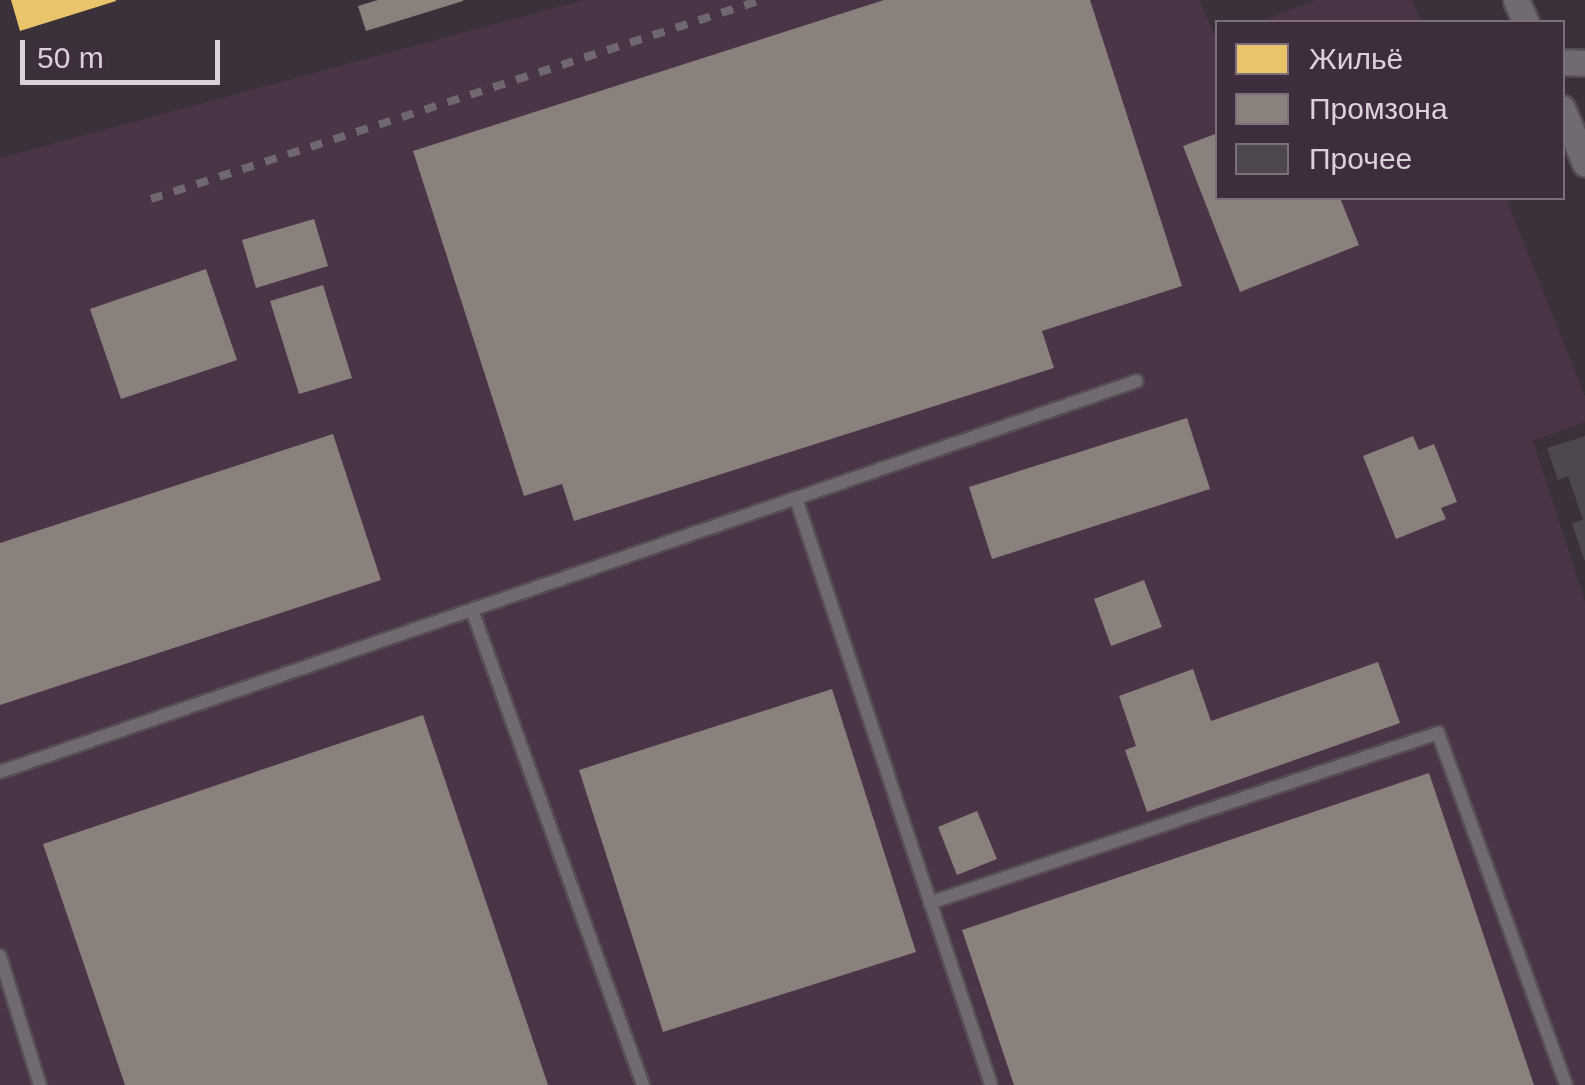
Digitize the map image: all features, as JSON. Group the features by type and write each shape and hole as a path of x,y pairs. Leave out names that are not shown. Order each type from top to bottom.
{"street":[{"path":"1565,115 1585,163"}],"lane":[{"path":"0,772 1136,381"},
{"path":"796,498 991,1085"},
{"path":"472,610 643,1085"},
{"path":"930,903 1438,733 1566,1085"},
{"path":"0,956 40,1085"}],"shaded area":[{"path":"584,0 1199,0 1215,36 1215,200 1507,200 1585,396 1585,422 1533,441 1585,602 1585,1085 0,1085 0,158"},
{"path":"1315,0 1412,0 1421,20 1265,20"}],"building: Жильё":[{"path":"11,0 116,0 116,1 20,31"}],"building: Промзона":[{"path":"378,0 463,1 366,31 358,6"},
{"path":"884,0 1090,0 1182,286 1042,331 1054,368 574,521 562,484 524,496 413,151"},
{"path":"1215,134 1215,200 1341,200 1359,245 1240,292 1183,146"},
{"path":"314,219 328,266 256,288 242,240"},
{"path":"206,269 237,360 121,399 90,309"},
{"path":"323,285 352,378 299,394 270,301"},
{"path":"1187,418 1210,489 992,559 969,487"},
{"path":"333,434 381,580 0,705 0,543"},
{"path":"1413,436 1419,450 1434,444 1457,502 1441,508 1446,519 1396,539 1363,456"},
{"path":"1144,580 1162,627 1111,646 1094,599"},
{"path":"1378,662 1400,723 1147,812 1125,750 1136,746 1119,696 1193,669 1211,721"},
{"path":"832,689 916,952 663,1032 579,770"},
{"path":"423,715 548,1085 125,1085 43,844"},
{"path":"1429,773 1534,1085 1014,1085 962,930"},
{"path":"977,811 997,859 957,875 938,827"}],"building: Прочее":[{"path":"1585,436 1584,560 1572,523 1583,520 1568,476 1558,480 1547,448"}],"railway":[{"path":"151,199 761,0"}]}
